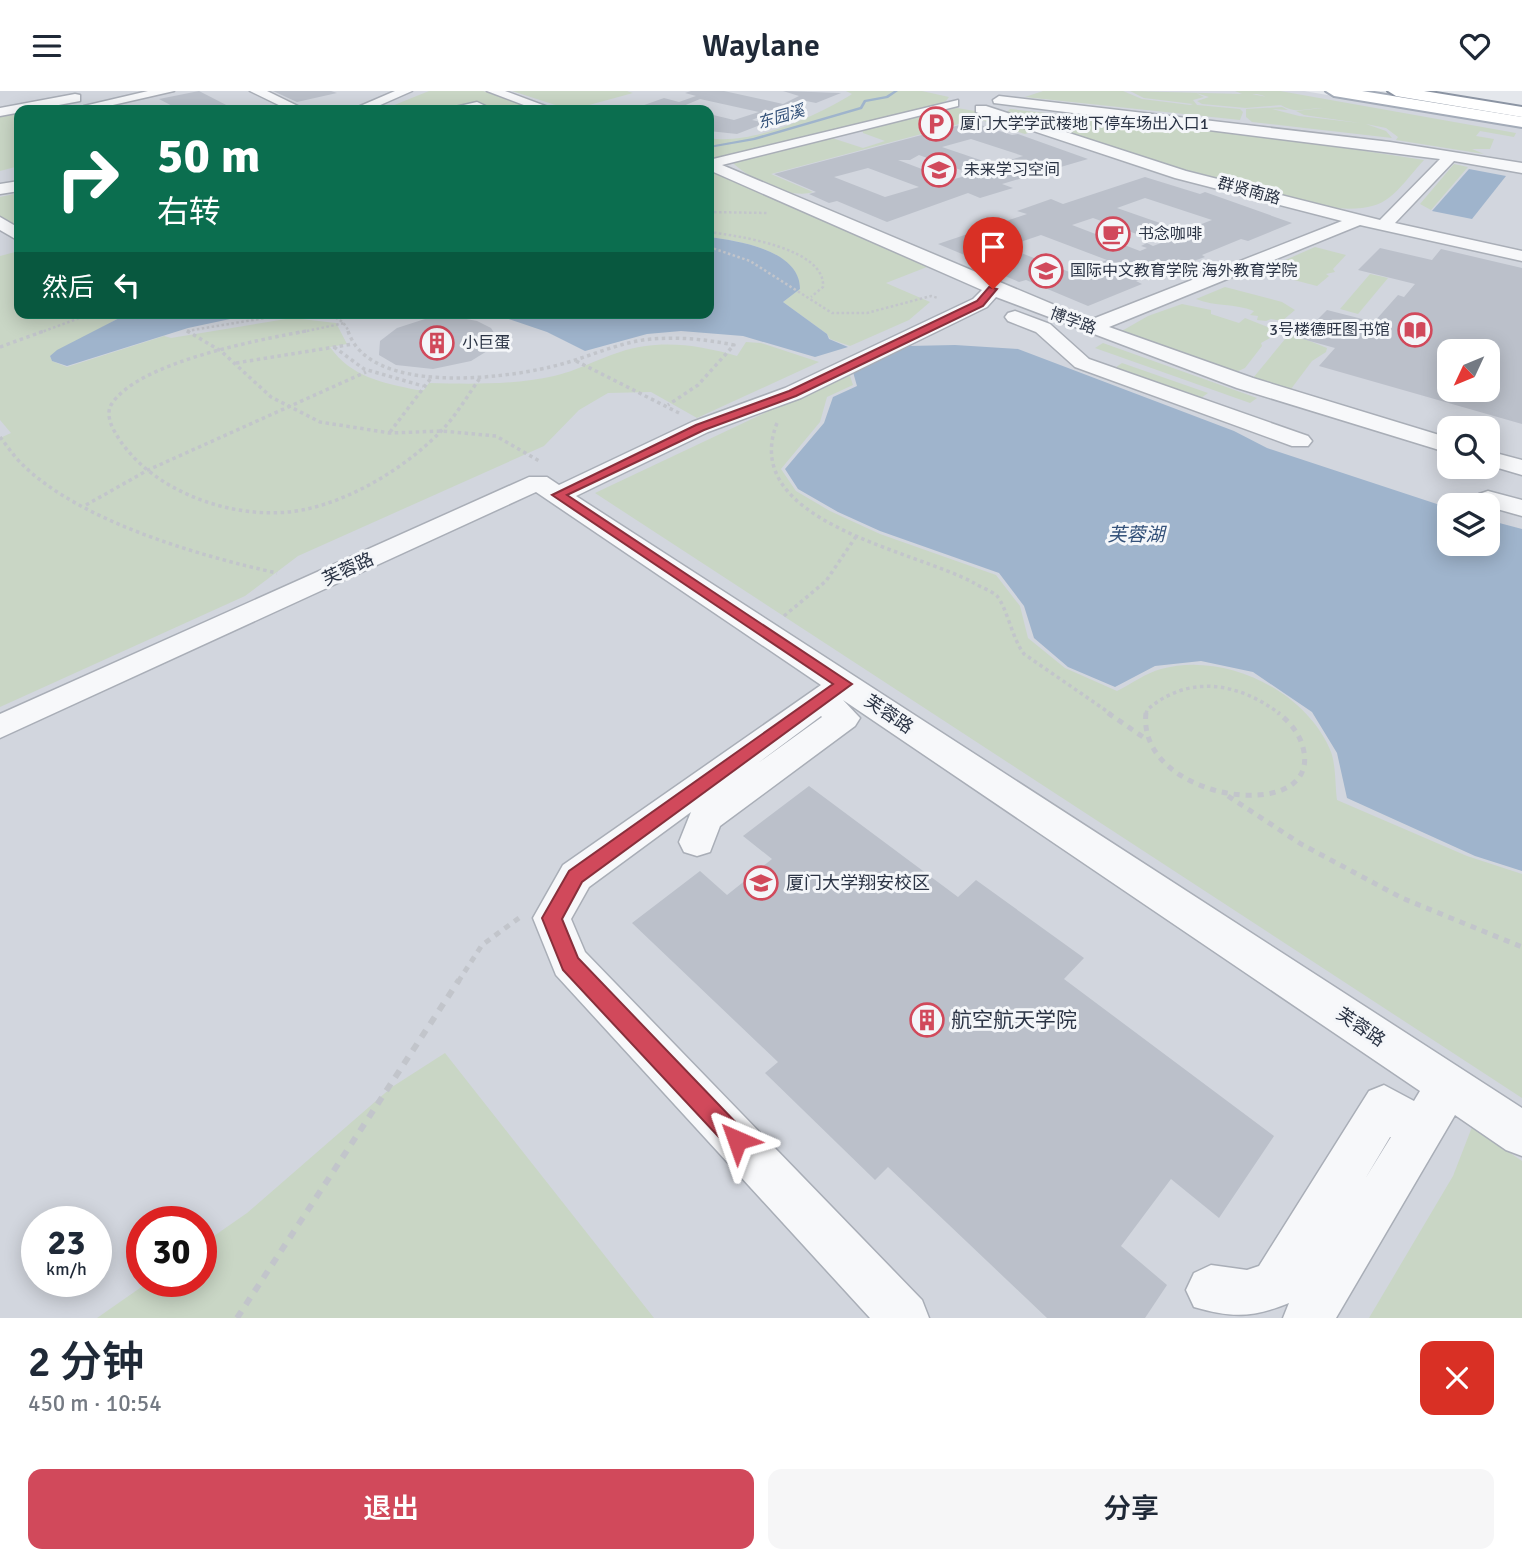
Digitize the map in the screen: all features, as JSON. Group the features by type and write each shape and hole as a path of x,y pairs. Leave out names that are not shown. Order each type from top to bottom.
{"main road":[{"path":"1334,91 1522,122"},
{"path":"1396,91 1522,110"},
{"path":"1416,91 1522,110"},
{"path":"1473,91 1522,99"}],"street":[{"path":"108,105 168,91"},
{"path":"256,91 288,105"},
{"path":"378,91 392,97"},
{"path":"371,105 406,91"},
{"path":"493,91 534,105"},
{"path":"33,105 69,94 89,105"},
{"path":"714,164 949,94 953,99 973,100 996,107 1000,104 998,100 1451,156 1522,168"},
{"name":"群贤南路","path":"949,94 973,100 1076,142 1179,173 1384,225 1522,256"},
{"path":"13,97 28,105"},
{"path":"1384,225 1451,156"},
{"name":"博学路","path":"714,167 980,300 1091,327 1245,383 1437,442"},
{"path":"1091,327 1361,219"},
{"path":"0,222 14,242"},
{"path":"558,495 700,427 793,394 980,300 1043,328 1082,363 1300,441"},
{"path":"1500,462 1522,468"},
{"name":"芙蓉路","path":"0,727 538,482 763,630 833,692 1522,1134"},
{"path":"1500,502 1522,508"},
{"path":"697,842 705,818 844,718 833,692 576,876 552,918 570,963 904,1318"},
{"path":"1308,1318 1448,1085"},
{"path":"1211,1290 1247,1295 1276,1284 1384,1106 1420,1131"}],"path":[{"path":"714,233 753,239 816,265 823,276 823,287 811,297"},
{"path":"714,249 751,260 811,297 820,310 837,314 876,313 931,296 980,300"},
{"path":"0,347 77,319"},
{"path":"259,319 187,331 221,351 256,385 288,408 320,422 390,433 442,431 496,436 547,465 530,464"},
{"path":"338,319 345,323 353,344 382,365 432,377 480,378 576,361 625,344 653,339 695,337 734,345 698,386 668,405"},
{"path":"345,323 221,351 147,377 125,391 110,406 107,419 113,433 148,470 216,505 268,513 314,508 359,491 442,431 480,378"},
{"path":"235,363 353,344"},
{"path":"334,347 345,359 366,372 423,386"},
{"path":"576,361 668,405 700,427"},
{"path":"85,505 148,470 366,372"},
{"path":"390,433 432,377"},
{"path":"793,394 774,429 771,452 776,476 798,507 857,535 963,577 997,596 1014,640 1024,654 1146,739"},
{"path":"0,437 27,470 85,505 172,544 245,567 281,574"},
{"path":"763,630 818,593 832,577 857,535"},
{"path":"1202,685 1226,688 1251,696 1275,709 1293,726 1304,745 1306,764 1298,781 1280,792 1255,797 1226,795 1199,786 1175,773 1157,757 1146,739 1143,722 1148,706 1161,695 1179,688 1202,685"},
{"path":"1226,795 1301,844 1402,898 1522,947"},
{"path":"237,1318 482,945 524,914"}],"shaded area":[{"name":"厦门大学翔安校区","path":"0,91 1304,91 1522,128 1522,1318 0,1318"}],"green space":[{"path":"429,91 483,91 523,105 474,104 394,105"},
{"path":"512,91 633,93 589,105 555,105"},
{"path":"846,91 922,91 949,97 935,105 714,157 714,138 743,138 783,127 852,94"},
{"path":"1043,91 1123,91 1142,99 1190,105 1193,104 1144,98 1130,91 1242,94 1235,91 1280,91 1516,133 1514,137 1480,131 1476,136 1494,139 1490,149 1472,149 1484,154 1396,140 1398,137 1386,128 1366,124 1386,131 1392,138 1252,122 1246,117 1246,109 1282,107 1288,110 1272,109 1299,116 1360,123 1304,115 1296,111 1323,108 1297,110 1281,105 1246,108 1202,104 1197,101 1209,97 1196,93 1204,97 1193,100 1197,105 1240,109 1243,112 1240,120 1025,97"},
{"path":"957,108 981,112 1033,131 1025,134 978,119 771,174 813,192 804,194 770,186 748,175 732,162 832,138 863,148 885,141 863,133 862,128"},
{"path":"1010,109 1287,139 1424,160 1395,193 1377,205 1351,209 1332,208 1168,165 1006,113"},
{"path":"14,115 14,167 0,171 0,117"},
{"path":"1454,164 1468,167 1431,210 1420,204"},
{"path":"714,173 816,213 927,267 886,283 930,302 909,320 850,346 830,339 783,302 800,289 797,276 790,265 766,250 714,238"},
{"path":"14,194 14,227 0,217 0,197"},
{"path":"1315,247 1346,255 1333,269 1335,272 1326,274 1329,276 1317,286 1260,271"},
{"path":"14,252 14,319 117,319 50,356 52,361 67,367 164,336 171,338 286,319 336,323 347,344 330,347 338,357 369,377 417,390 424,390 429,383 492,383 539,379 570,371 620,352 664,345 693,346 737,356 746,342 761,343 819,362 697,418 651,392 608,393 579,410 544,446 298,556 245,596 0,707 0,438 11,433 0,420 0,256"},
{"path":"1370,274 1388,278 1358,314 1340,309"},
{"path":"1225,287 1282,302 1295,310 1282,321 1257,320 1258,316 1250,315 1254,311 1196,299"},
{"path":"1182,304 1211,310 1211,314 1239,323 1245,318 1275,330 1266,335 1270,338 1261,343 1262,346 1245,368 1234,373 1120,332 1148,316"},
{"path":"1290,333 1327,348 1326,352 1312,361 1291,389 1253,378"},
{"path":"1103,343 1257,398 1250,403 1095,348"},
{"path":"1122,363 1208,393 1201,398 1115,368"},
{"path":"849,373 853,385 827,397 820,422 781,469 796,491 830,511 880,534 996,575 1020,606 1028,638 1065,668 1117,691 1155,671 1185,665 1236,671 1261,681 1283,694 1303,711 1319,730 1333,757 1337,800 1467,856 1522,874 1522,1098 595,493"},
{"path":"445,1053 654,1318 97,1318 127,1297 217,1297 217,1234 247,1213 392,1087"},
{"path":"1472,1127 1522,1161 1522,1318 1369,1318 1453,1176"}],"water":[{"path":"1469,169 1506,176 1472,219 1432,211"},
{"path":"714,238 751,245 779,256 790,265 797,276 800,289 783,302 827,334 829,339 848,347 815,357 743,336 681,331 647,334 585,351 547,332 509,319 714,319"},
{"path":"117,319 230,319 188,328 67,366 52,361 50,356"},
{"name":"芙蓉湖","path":"955,345 1018,349 1234,431 1267,448 1437,504 1437,556 1500,556 1500,523 1522,529 1522,871 1475,856 1347,798 1337,753 1312,712 1253,672 1201,661 1155,666 1115,687 1068,667 1034,638 1024,606 999,573 880,531 838,512 798,489 785,469 824,423 833,397 857,386 853,372 908,346"}],"building":[{"path":"199,91 226,105 170,105 159,99"},
{"path":"273,91 331,91 337,93 297,102"},
{"path":"724,91 783,104 799,96 783,91 841,93 816,103 801,100 786,106 799,109 779,117 766,114 752,120 765,123 737,134 714,132 714,115 734,120 759,112 700,99 686,105 644,105 664,98 679,102 696,96 685,93"},
{"path":"971,122 1012,135 1018,134 1088,159 1002,184 1013,188 980,198 968,193 887,222 837,201 829,203 809,194 816,192 774,174","holes":["971,139 1023,156 995,165 942,147","919,155 972,174 951,180 898,160 910,160","868,168 919,187 885,197 834,177"]},
{"path":"1145,177 1200,194 1205,192 1292,223 1248,241 1241,239 1202,255 1205,257 1136,281 1142,284 1088,306 1026,280 1019,282 986,268 991,266 938,244 1027,214 1017,211 1051,199 1063,204","holes":["1145,198 1212,220 1183,231 1117,208","1093,218 1161,243 1153,246 1147,243 1141,246 1147,248 1140,251 1072,225","1041,235 1107,260 1072,273 1006,247"]},
{"name":"3号楼德旺图书馆","path":"1380,248 1432,260 1441,249 1522,268 1522,424 1448,403 1500,403 1500,339 1437,339 1437,400 1319,366 1335,348 1299,338 1327,310 1374,322 1398,295 1404,297 1415,284 1358,270"},
{"name":"小巨蛋","path":"425,319 466,319 491,328 496,336 492,348 471,361 433,369 396,365 379,355 380,341 397,328"},
{"name":"航空航天学院","path":"809,786 958,897 976,880 1084,958 1064,979 1274,1136 1219,1218 1171,1179 1121,1246 1167,1285 1145,1318 1047,1318 888,1167 875,1180 765,1073 778,1062 632,923 700,871 727,895 772,859 743,836"}],"waterway":[{"name":"东园溪","path":"714,146 754,139 861,108 865,101 887,97 896,91"}],"place":[{"name":"厦门大学学武楼地下停车场出入口1","path":"936,124"},
{"name":"未来学习空间","path":"939,170"},
{"name":"书念咖啡","path":"1113,234"},
{"name":"国际中文教育学院 海外教育学院","path":"1046,271"},
{"name":"3号楼德旺图书馆","path":"1415,330"},
{"name":"小巨蛋","path":"437,343"},
{"name":"厦门大学翔安校区","path":"761,883"},
{"name":"航空航天学院","path":"927,1020"}],"route":[{"path":"737,1140 570,963 552,918 576,876 844,684 558,495 700,427 793,394 980,303 993,289"}]}
